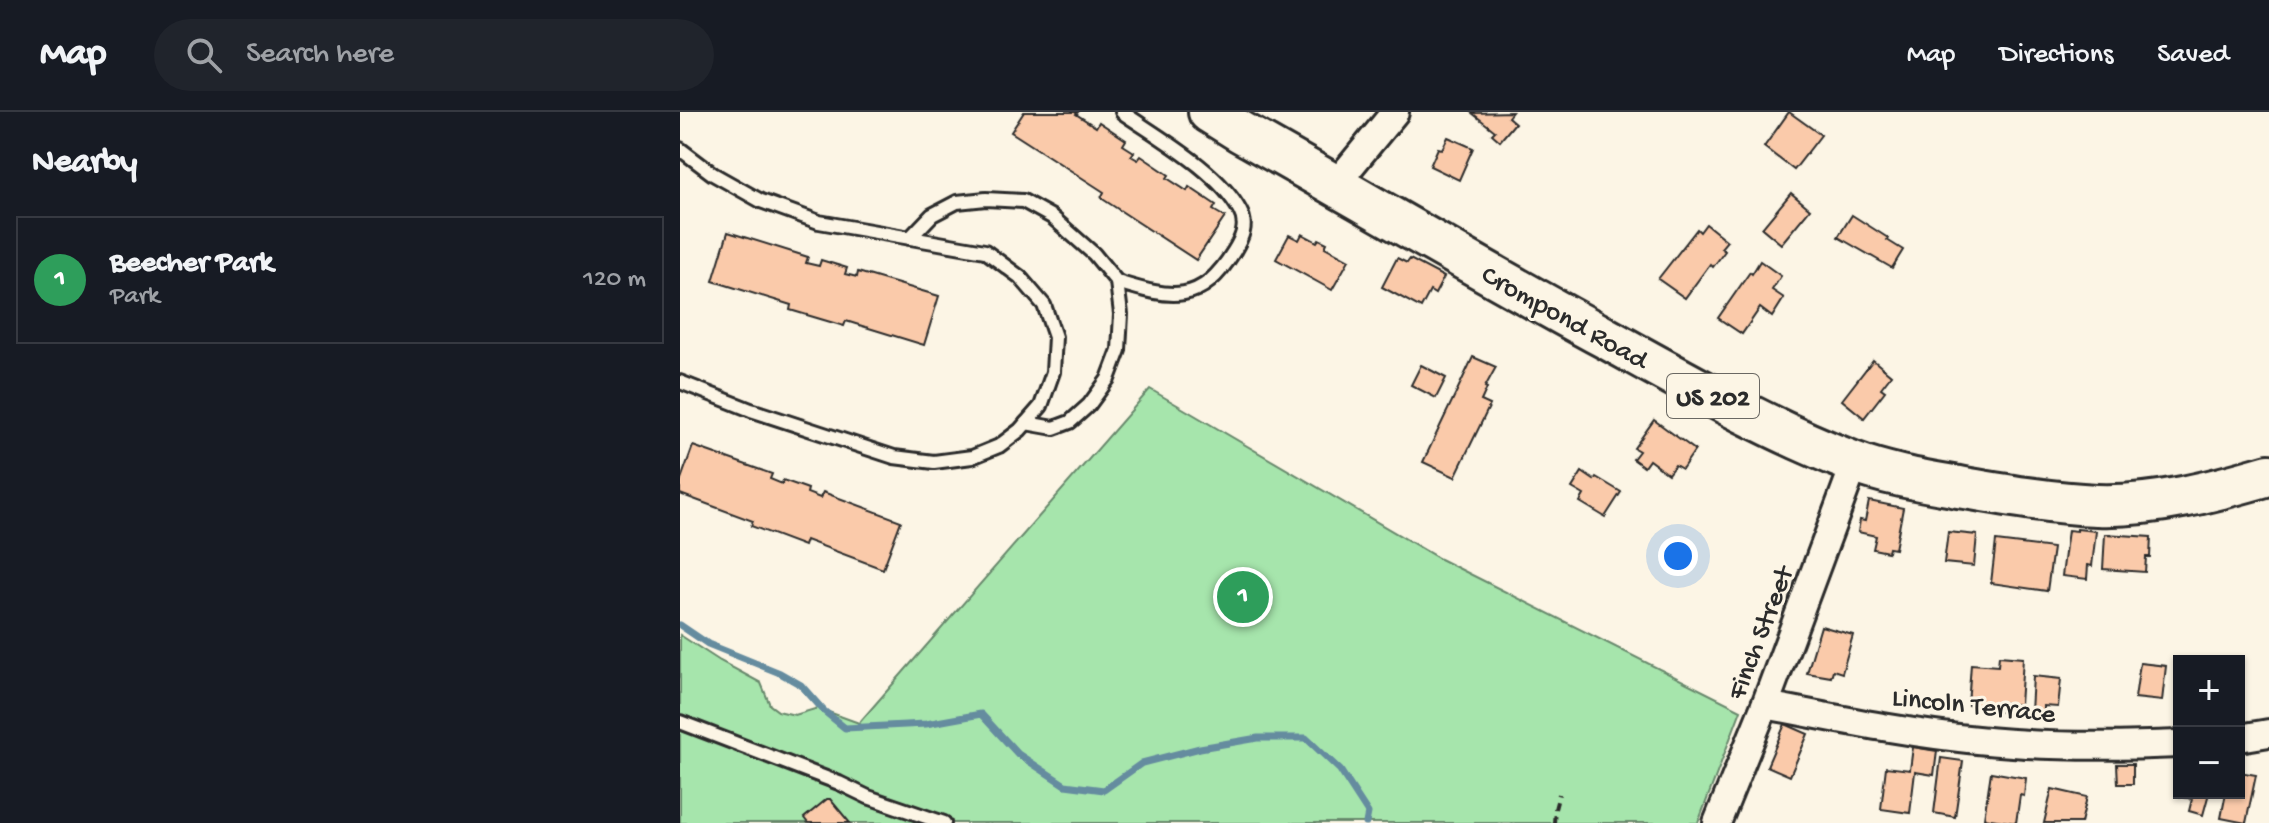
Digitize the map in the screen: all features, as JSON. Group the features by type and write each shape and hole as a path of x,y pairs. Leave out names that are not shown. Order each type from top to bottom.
{"main road":[{"name":"Crompond Road","path":"1209,112 1523,293 1750,416 1855,463 1987,492 2099,505 2151,502 2202,493 2269,475"}],"street":[{"path":"1335,185 1395,112"},
{"name":"Finch Street","path":"1717,823 1765,705 1855,463"},
{"name":"Lincoln Terrace","path":"1765,705 1891,729 1978,740 2116,747 2173,744"},
{"path":"2245,737 2269,733"}],"lane":[{"path":"1117,282 1155,294 1185,294 1200,289 1223,268 1240,240 1245,223 1240,210 1221,186 1195,163 1122,112"},
{"path":"680,149 713,174 761,201 819,222 985,251 1020,277 1044,305 1055,337 1053,372 1041,406 1026,423 999,446 972,457 934,462 894,457 751,410 680,382"},
{"path":"910,238 932,215 957,202 986,199 1023,201 1052,217 1094,254 1117,282 1121,314 1119,350 1108,379 1089,405 1070,422 1054,428 1026,423"},
{"path":"680,722 868,797 944,823"}],"path":[{"path":"1554,823 1559,794"}],"green space":[{"path":"1150,389 1440,559 1741,710 1698,823 680,823 680,635 761,683 770,705 778,711 795,715 818,708 859,723"}],"building":[{"path":"1024,112 1078,112 1076,114 1096,127 1099,122 1126,140 1123,145 1134,152 1131,156 1138,160 1141,156 1169,175 1167,178 1187,191 1189,187 1216,205 1213,210 1225,217 1196,260 1101,198 1104,192 1011,132"},
{"path":"1512,112 1508,117 1515,123 1500,141 1492,134 1495,131 1472,113"},
{"path":"1789,112 1821,135 1794,170 1764,147"},
{"path":"1448,137 1473,148 1459,180 1430,166 1438,148 1442,149"},
{"path":"1791,193 1810,209 1781,244 1762,228"},
{"path":"1852,215 1903,250 1892,268 1838,237"},
{"path":"1706,224 1727,241 1721,248 1725,251 1713,267 1710,264 1685,298 1658,279 1697,229 1700,232"},
{"path":"728,232 808,257 806,263 819,266 821,260 847,268 845,274 857,277 858,272 939,296 924,345 846,321 844,326 790,310 791,305 713,281"},
{"path":"1302,234 1317,242 1319,239 1327,243 1325,247 1349,260 1332,290 1276,259 1289,235 1299,240"},
{"path":"1397,258 1407,263 1410,259 1444,277 1435,294 1430,291 1421,308 1382,287"},
{"path":"1760,261 1781,276 1772,290 1784,298 1772,317 1760,308 1742,334 1718,318"},
{"path":"1473,357 1496,367 1481,401 1490,405 1455,477 1423,462"},
{"path":"1873,360 1891,375 1881,388 1885,391 1864,418 1842,400"},
{"path":"1421,365 1446,378 1436,398 1411,385"},
{"path":"1654,420 1695,450 1682,469 1675,465 1668,474 1649,460 1644,467 1633,459 1639,451 1634,448"},
{"path":"693,446 772,474 770,479 808,489 807,493 820,498 823,492 901,521 883,569 806,540 804,546 751,526 753,521 680,494 680,482"},
{"path":"1582,472 1621,492 1605,517 1580,502 1584,495 1572,488"},
{"path":"1869,501 1903,508 1895,549 1889,548 1888,552 1873,549 1876,536 1858,532 1860,520 1865,521"},
{"path":"2068,530 2096,531 2092,566 2088,565 2087,579 2062,576"},
{"path":"1948,532 1977,535 1974,566 1944,563"},
{"path":"2105,534 2151,537 2145,572 2103,569"},
{"path":"1996,541 2053,548 2047,591 1991,583"},
{"path":"1821,626 1853,635 1842,673 1833,670 1831,677 1807,673"},
{"path":"1999,656 2023,658 2020,705 2005,703 2005,712 1989,711 1989,706 1968,705 1971,664 1998,666"},
{"path":"2140,663 2166,666 2162,701 2135,698"},
{"path":"2033,676 2061,679 2058,707 2044,706 2044,713 2031,712"},
{"path":"1785,724 1808,734 1790,776 1767,766"},
{"path":"1913,747 1937,751 1934,775 1915,772 1910,813 1881,809 1886,767 1910,770"},
{"path":"1941,758 1963,761 1955,817 1934,813"},
{"path":"2117,764 2133,764 2133,784 2118,784"},
{"path":"1991,772 2026,778 2016,823 1984,818"},
{"path":"2245,773 2256,775 2246,823 2221,818 2225,799 2245,799"},
{"path":"2052,789 2087,797 2081,823 2044,823"},
{"path":"827,799 850,823 808,823 804,818"},
{"path":"2192,799 2207,799 2203,815 2189,811"}],"waterway":[{"path":"680,625 708,644 780,673 801,685 824,711 845,728 926,724 981,714 1018,754 1065,785 1104,790 1142,763 1200,748 1258,738 1306,738 1340,770 1368,813 1366,823"}],"place":[{"name":"Beecher Park","path":"1243,597"}]}
